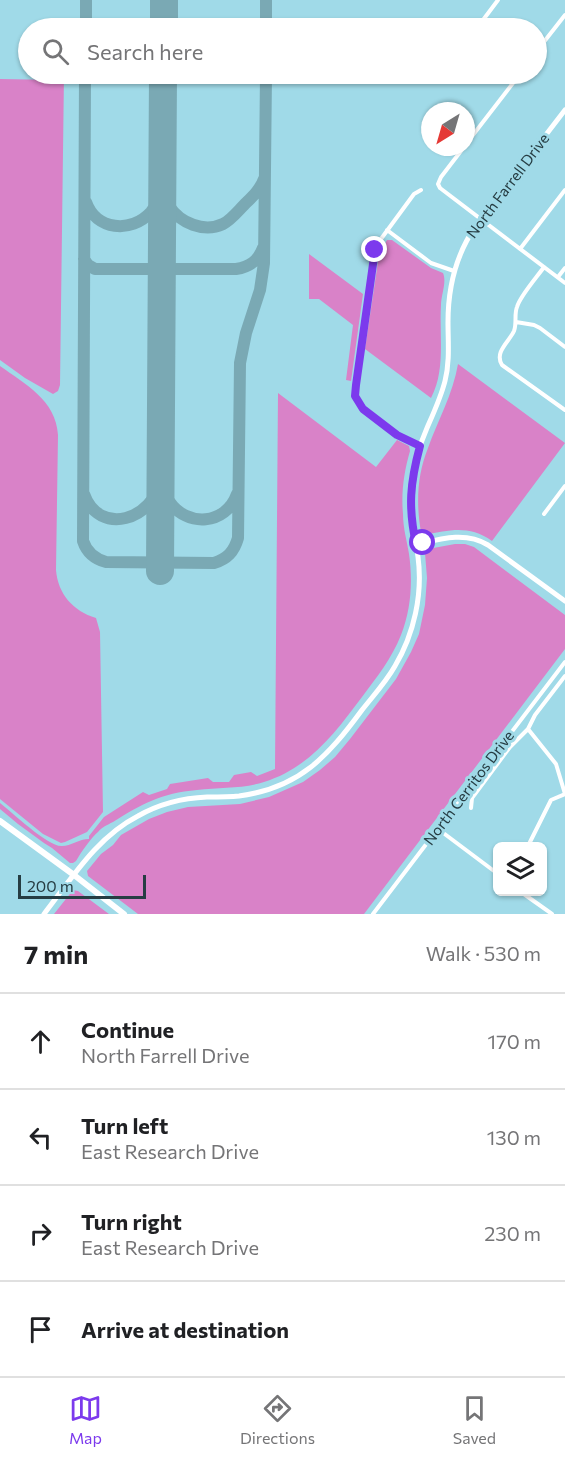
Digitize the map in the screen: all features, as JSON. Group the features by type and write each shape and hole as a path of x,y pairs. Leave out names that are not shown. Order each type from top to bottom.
{"main road":[{"path":"0,821 124,914"}],"street":[{"path":"484,18 498,0"},
{"path":"547,39 565,15"},
{"path":"475,133 512,84"},
{"name":"North Farrell Drive","path":"44,914 95,849 129,820 179,800 237,796 264,791 296,777 312,766 341,739 388,677 407,642 414,621 419,591 416,544 411,520 412,476 420,446 437,407 446,377 450,288 455,271 468,238 565,110"},
{"path":"457,156 438,184 443,191 565,283"},
{"path":"420,446 397,435 364,410 355,396 375,252 387,230 414,194 421,190"},
{"path":"520,249 565,190"},
{"path":"387,230 431,263 455,271"},
{"path":"544,267 516,307 514,331 501,352 500,360 502,364 565,410"},
{"path":"558,277 565,268"},
{"path":"516,322 540,328 565,347"},
{"path":"544,514 565,486"},
{"path":"416,544 457,536 476,539 488,545 565,601"},
{"name":"North Cerritos Drive","path":"375,913 565,662"},
{"path":"471,808 472,798 510,747 528,729 535,715 565,676"},
{"path":"528,729 556,764 565,794 551,800 530,842"},
{"path":"438,829 493,870"},
{"path":"528,896 552,914"}],"shaded area":[{"path":"0,79 18,79 18,84 64,84 60,385 58,391 53,394 0,360"},
{"path":"387,240 392,240 431,268 443,273 439,376 431,398 365,349 379,255"},
{"path":"309,254 363,294 351,381 346,380 353,325 319,299 309,299"},
{"path":"458,364 565,443 492,541 467,531 451,530 425,535 421,532 418,500 422,469 449,396"},
{"path":"0,366 38,394 52,412 58,435 57,579 63,594 74,606 96,618 100,632 103,812 87,832 61,843 43,834 0,799"},
{"path":"278,393 376,467 397,440 409,446 402,506 411,585 407,616 397,643 379,675 342,724 320,748 294,768 280,776 256,784 184,791 152,800 103,827 89,841 76,861 70,863 0,809 0,803 48,841 65,846 89,839 104,817 143,792 149,795 167,789 170,784 208,778 213,782 229,782 234,775 251,772 257,776 275,769"},
{"path":"455,544 474,547 565,615 565,649 364,914 138,914 88,876 87,871 121,835 149,819 188,807 240,804 269,797 303,782 335,757 396,679 419,634 425,605 427,578 425,553 428,549"},
{"path":"73,890 78,891 109,914 54,914"}],"taxiway":[{"path":"86,0 86,18"},
{"path":"266,0 266,18"},
{"path":"85,84 83,541 92,555 106,562 214,563 229,554 238,538 240,363 246,333 260,290 264,263 266,84"},
{"path":"162,183 166,201 179,217 200,227 216,227 232,218 260,187 264,179"},
{"path":"86,202 98,218 115,226 124,226 134,224 151,212 162,187"},
{"path":"84,259 95,269 236,269 253,263 263,248"},
{"path":"160,474 164,492 169,501 177,510 196,519 215,517 224,512 232,504 237,494"},
{"path":"84,494 91,507 102,516 113,519 126,518 138,513 148,505 156,493 160,479"}],"runway":[{"path":"164,0 164,18"},
{"path":"160,571 163,84"}],"route":[{"path":"375,250 355,396 364,410 403,439 420,446 412,476 410,511 416,544 423,543"}]}
